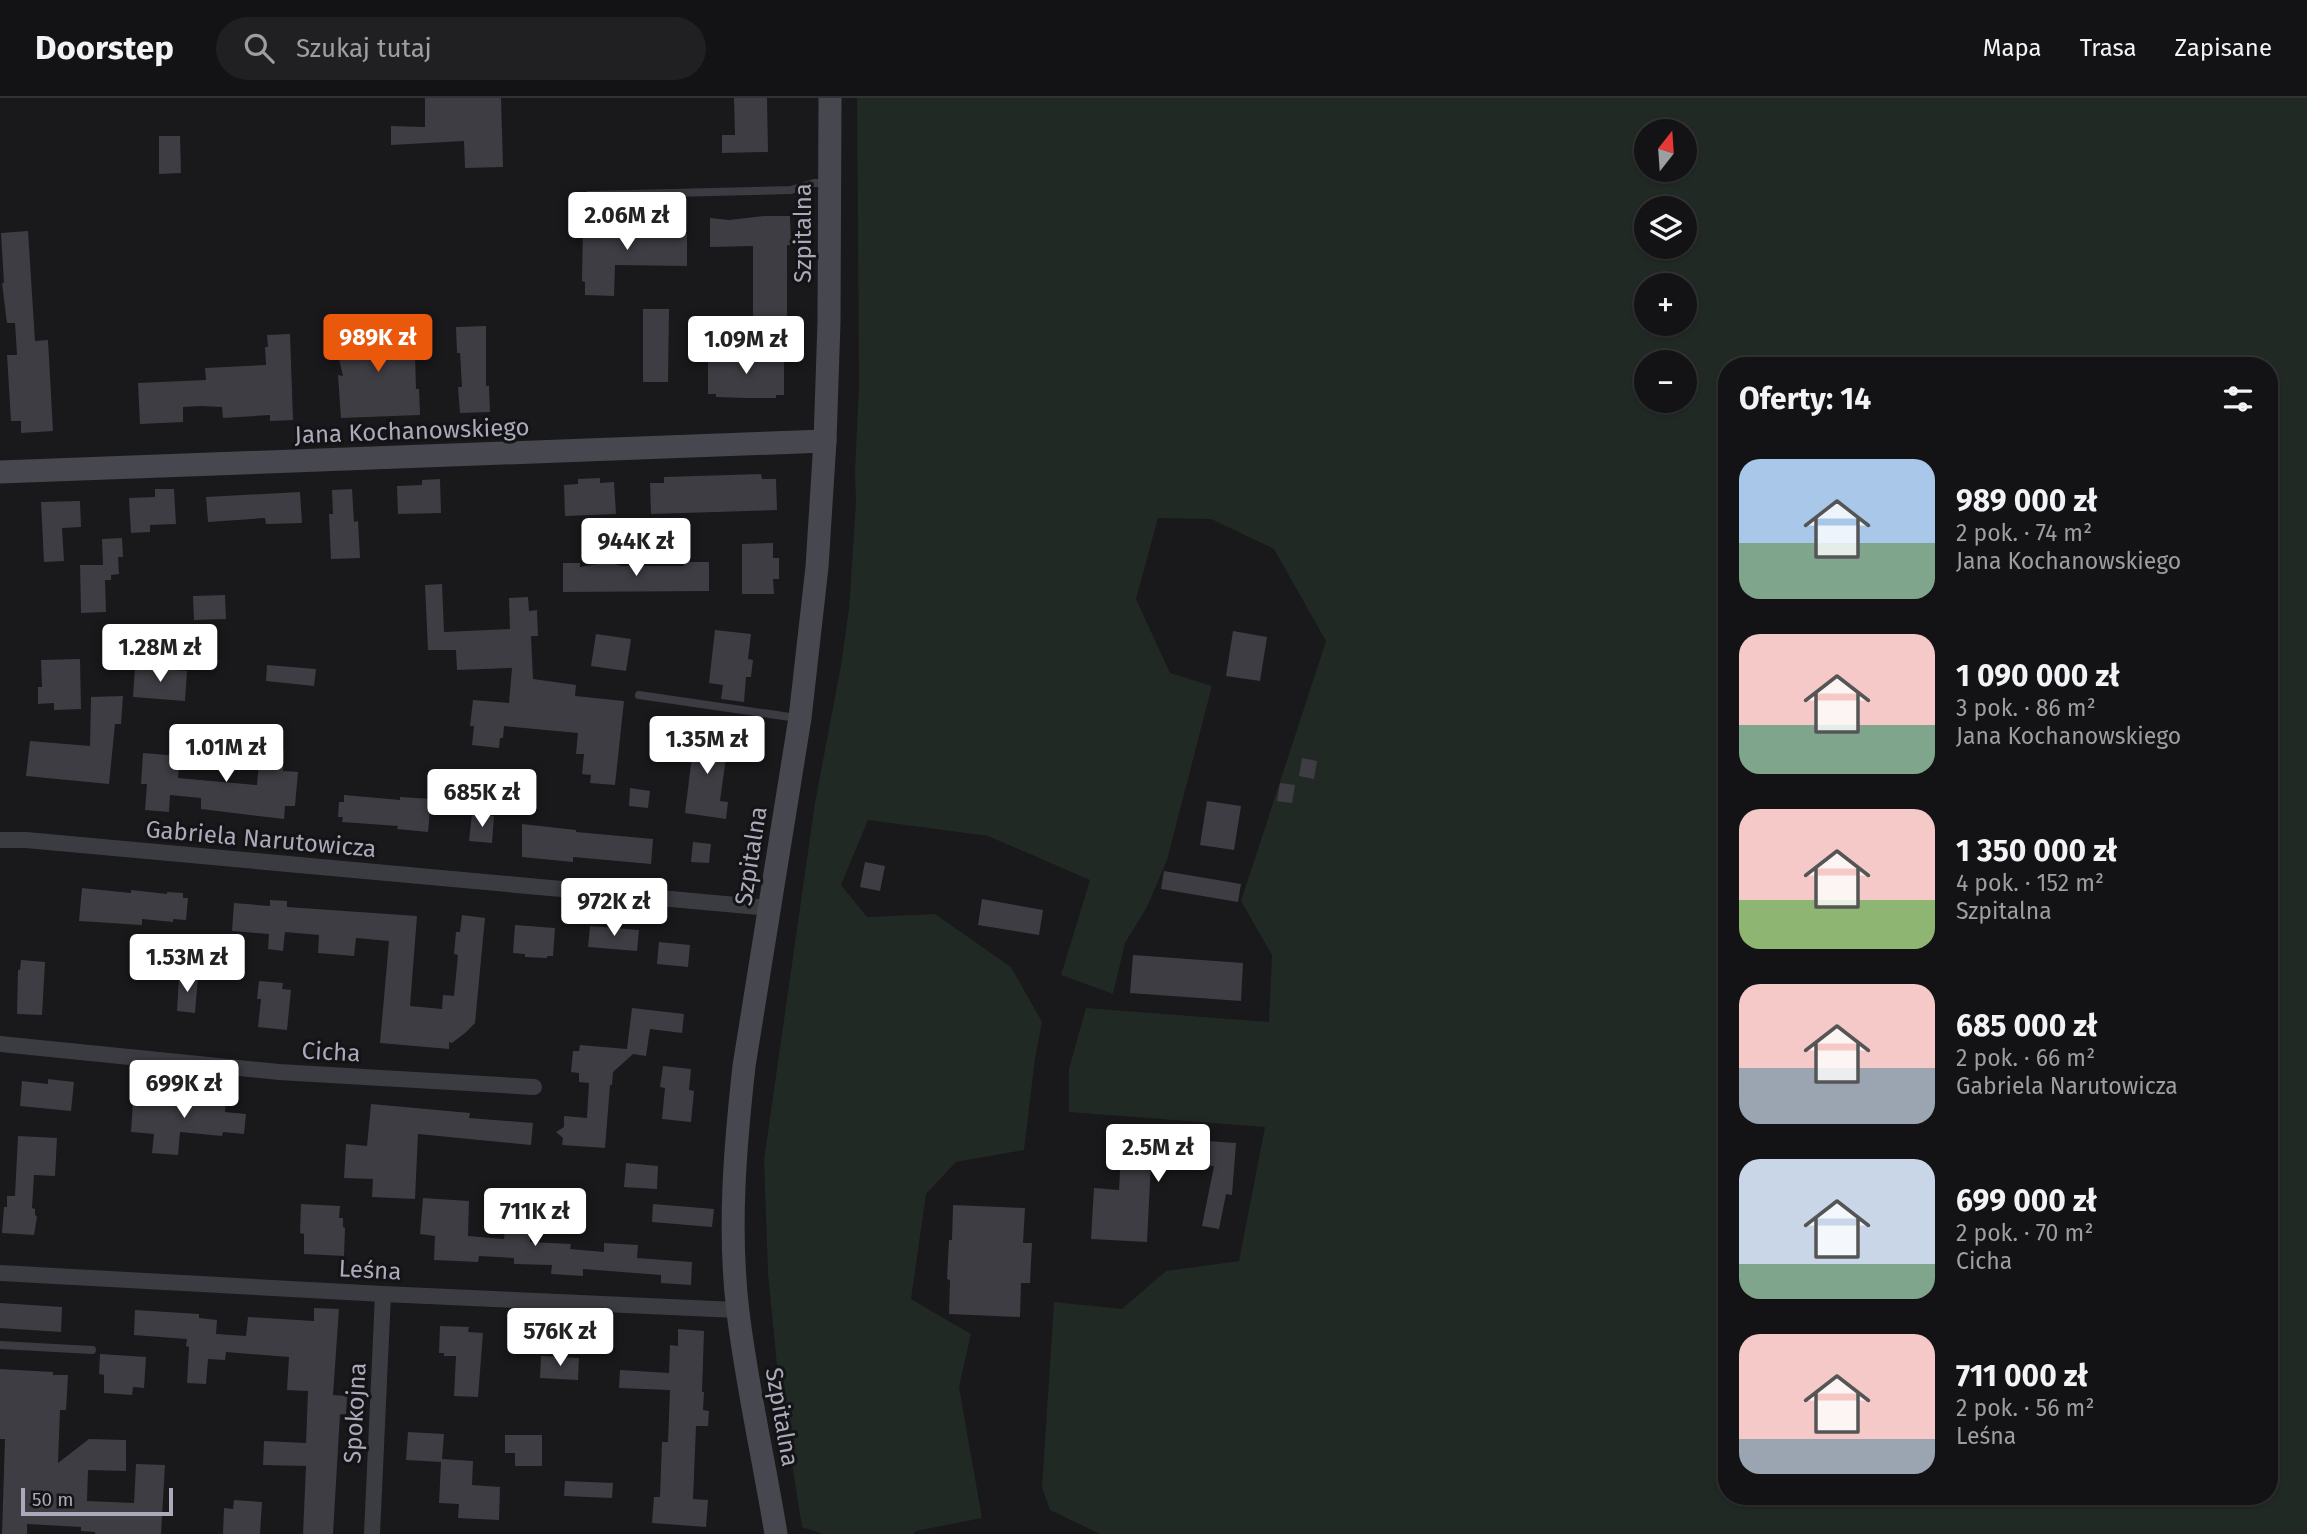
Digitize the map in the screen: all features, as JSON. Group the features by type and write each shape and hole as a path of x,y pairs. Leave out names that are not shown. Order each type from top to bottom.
{"street":[{"name":"Szpitalna","path":"776,1534 737,1310 733,1210 738,1119 800,718 817,567 829,322 830,98"},
{"name":"Jana Kochanowskiego","path":"0,472 825,441"},
{"name":"Gabriela Narutowicza","path":"0,840 26,840 769,908"},
{"name":"Cicha","path":"0,1044 279,1072 534,1087"},
{"name":"Leśna","path":"0,1273 737,1310"},
{"name":"Spokojna","path":"372,1534 383,1294"}],"lane":[{"path":"589,195 791,190 814,183 829,183"},
{"path":"639,695 800,718"},
{"path":"0,1345 92,1349"}],"shaded area":[{"path":"857,98 2307,98 2307,1534 1100,1534 1050,1510 1042,1488 1054,1302 1122,1309 1166,1271 1239,1261 1265,1127 1069,1112 1069,1069 1086,1008 1269,1022 1272,955 1241,901 1326,641 1274,549 1211,519 1158,518 1136,599 1170,673 1212,686 1167,860 1147,907 1125,943 1113,994 1061,975 1090,880 988,836 868,820 841,885 867,917 935,914 1011,967 1042,1022 1024,1150 956,1162 926,1194 911,1299 971,1334 959,1387 982,1518 916,1531 913,1534 823,1534 802,1527 778,1375 768,1274 764,1160 815,803 849,609 856,502 859,385"}],"building":[{"path":"425,98 501,98 503,167 465,168 464,141 391,145 391,126 425,127"},
{"path":"734,98 767,98 768,152 722,153 722,135 735,135"},
{"path":"159,136 180,136 181,173 159,174"},
{"path":"790,216 791,245 787,245 787,324 753,324 753,246 710,247 710,218 729,220"},
{"path":"654,220 676,220 676,235 687,234 687,266 615,265 614,296 585,295 585,282 582,281 583,222 615,222 615,234 654,235"},
{"path":"28,231 35,341 48,340 53,431 21,433 21,421 11,421 7,355 17,355 15,323 7,323 2,283 1,233"},
{"path":"643,309 669,309 668,382 643,382"},
{"path":"486,326 486,386 489,386 490,412 460,413 458,387 462,387 456,327"},
{"path":"417,329 416,389 419,389 420,415 341,418 338,375 343,376 337,332"},
{"path":"290,334 293,420 270,421 270,415 223,418 222,407 202,406 183,407 183,422 140,424 138,383 206,380 205,368 266,365 267,335"},
{"path":"708,354 784,354 784,395 776,395 776,398 745,398 716,397 716,394 708,394"},
{"path":"761,474 762,479 776,479 777,510 651,514 650,483 664,483 664,477"},
{"path":"600,478 600,483 614,482 616,514 565,516 564,485 578,484 578,479"},
{"path":"440,479 441,513 398,514 397,486 422,485 422,480"},
{"path":"155,489 174,489 176,524 150,525 150,532 131,533 129,498 155,497"},
{"path":"352,489 354,522 358,521 360,558 331,559 329,514 333,514 332,490"},
{"path":"300,492 302,523 266,524 265,518 208,522 206,497"},
{"path":"80,501 81,527 62,528 64,561 44,562 41,502"},
{"path":"122,538 123,557 118,557 119,574 111,575 111,580 105,580 106,612 81,613 80,565 103,565 102,539"},
{"path":"773,543 773,558 779,558 779,579 773,579 774,594 742,594 742,544"},
{"path":"609,562 621,566 684,566 684,562 709,562 709,591 563,592 563,563 580,563 580,567"},
{"path":"442,584 444,632 510,629 509,598 528,597 529,611 537,610 538,636 531,636 533,679 576,685 575,696 624,701 615,785 590,783 591,775 582,774 584,754 576,754 578,733 504,726 499,748 472,745 474,726 470,726 473,700 509,703 512,668 457,670 456,650 428,650 425,585"},
{"path":"225,595 226,619 194,620 193,596"},
{"path":"715,630 751,634 748,659 753,660 751,677 746,677 744,702 721,699 723,685 709,683"},
{"path":"1233,631 1267,637 1260,681 1226,676"},
{"path":"596,634 631,639 626,671 591,666"},
{"path":"80,659 81,709 54,710 54,703 38,704 38,687 42,687 41,660"},
{"path":"267,665 316,669 314,686 266,681"},
{"path":"135,667 187,671 185,701 133,697"},
{"path":"123,696 121,724 115,724 109,784 26,776 30,741 90,746 91,697"},
{"path":"262,727 283,728 283,771 298,772 295,806 285,806 284,819 201,809 201,798 170,795 169,812 145,810 147,784 141,784 143,753 180,756 178,778 257,785"},
{"path":"695,731 729,736 720,801 728,802 726,819 685,813"},
{"path":"1302,758 1317,761 1314,779 1299,776"},
{"path":"1280,783 1295,785 1292,803 1277,801"},
{"path":"630,788 650,791 648,808 629,806"},
{"path":"344,795 400,800 400,797 431,799 428,832 397,829 398,826 342,822 343,817 338,817 339,802 344,802"},
{"path":"1207,801 1241,806 1234,850 1200,845"},
{"path":"472,814 494,816 492,843 469,841"},
{"path":"522,824 653,839 651,864 573,857 573,862 522,857"},
{"path":"693,842 711,844 709,863 691,862"},
{"path":"865,862 885,866 880,891 860,887"},
{"path":"1164,871 1241,884 1238,902 1161,889"},
{"path":"82,888 131,893 131,890 183,893 183,898 188,898 186,920 173,919 173,922 142,919 142,925 79,921"},
{"path":"982,899 1043,910 1039,935 978,925"},
{"path":"270,900 287,901 287,907 417,916 410,1006 442,1009 443,995 454,996 458,955 454,954 456,932 460,932 462,915 485,918 475,1023 452,1043 449,1042 449,1049 380,1043 389,941 356,938 354,956 318,953 319,935 285,932 283,951 268,949 269,934 232,931 234,903 270,906"},
{"path":"515,925 555,928 553,956 525,957 525,954 513,953"},
{"path":"590,926 639,930 637,951 588,947"},
{"path":"659,942 690,945 688,967 657,964"},
{"path":"1133,955 1243,963 1241,1001 1130,993"},
{"path":"21,960 45,962 42,1015 17,1014 18,970"},
{"path":"179,976 198,977 195,1013 177,1011"},
{"path":"259,981 283,983 282,989 291,990 287,1030 258,1027 261,999 257,999"},
{"path":"632,1008 684,1014 682,1033 650,1029 646,1056 633,1054 613,1072 605,1148 562,1145 563,1138 556,1132 564,1127 564,1116 587,1118 589,1083 579,1082 579,1073 571,1072 573,1051 579,1051 580,1045 627,1049"},
{"path":"663,1066 691,1069 689,1090 694,1091 691,1122 662,1119 665,1088 660,1087"},
{"path":"48,1079 74,1082 71,1111 20,1106 22,1081 48,1084"},
{"path":"160,1093 226,1099 225,1112 246,1114 244,1134 223,1132 222,1136 180,1132 178,1155 152,1153 154,1134 131,1132 133,1102 159,1103"},
{"path":"371,1104 470,1113 469,1118 533,1123 531,1145 418,1134 415,1199 372,1197 373,1179 344,1178 346,1144 367,1146"},
{"path":"1122,1135 1236,1143 1232,1195 1226,1194 1219,1229 1202,1226 1214,1166 1151,1162 1147,1242 1091,1239 1094,1188 1119,1190"},
{"path":"18,1136 57,1138 55,1176 34,1175 32,1208 35,1209 37,1217 34,1235 2,1233 7,1196 15,1196"},
{"path":"626,1163 658,1166 657,1189 624,1187"},
{"path":"423,1198 469,1201 468,1236 504,1239 505,1229 530,1230 530,1242 571,1244 570,1249 604,1252 604,1243 638,1245 637,1258 692,1262 691,1285 661,1283 661,1275 583,1269 583,1276 551,1274 552,1265 514,1264 514,1258 479,1256 478,1262 434,1260 435,1236 420,1234"},
{"path":"301,1204 340,1206 339,1218 343,1218 345,1228 344,1256 304,1254 304,1234 300,1233"},
{"path":"653,1204 714,1209 712,1227 652,1222"},
{"path":"953,1205 1025,1208 1023,1243 1032,1243 1030,1283 1021,1283 1020,1317 949,1314 950,1280 947,1279"},
{"path":"0,1303 62,1307 61,1332 0,1328"},
{"path":"314,1308 339,1309 333,1395 347,1396 346,1415 340,1414 333,1534 303,1534 306,1466 263,1465 264,1441 306,1443 308,1391 287,1390 289,1357 226,1352 225,1360 208,1359 206,1384 187,1383 187,1339 134,1335 135,1310 199,1314 199,1318 217,1320 216,1334 246,1336 248,1317 314,1321"},
{"path":"440,1326 469,1327 468,1332 483,1333 478,1397 454,1396 456,1356 439,1353"},
{"path":"678,1329 704,1331 703,1410 709,1411 708,1426 696,1426 693,1499 708,1500 706,1527 652,1523 654,1497 660,1497 662,1442 668,1442 670,1390 619,1388 620,1370 669,1373 670,1345 678,1346"},
{"path":"100,1354 146,1357 144,1388 133,1387 132,1395 104,1393 104,1375 99,1374"},
{"path":"541,1356 579,1358 578,1380 540,1378"},
{"path":"0,1369 68,1375 66,1410 60,1410 58,1463 89,1439 126,1440 126,1471 88,1470 87,1501 134,1503 136,1464 165,1465 161,1534 95,1534 81,1531 81,1527 27,1524 27,1534 2,1534 5,1439 0,1439"},
{"path":"408,1432 444,1434 442,1459 473,1461 472,1485 500,1487 499,1520 458,1518 459,1504 439,1503 441,1462 406,1460"},
{"path":"505,1435 542,1435 542,1466 515,1466 515,1453 505,1453"},
{"path":"565,1481 613,1483 612,1498 564,1496"},
{"path":"234,1500 262,1502 260,1534 223,1534 224,1508 233,1509"}]}
